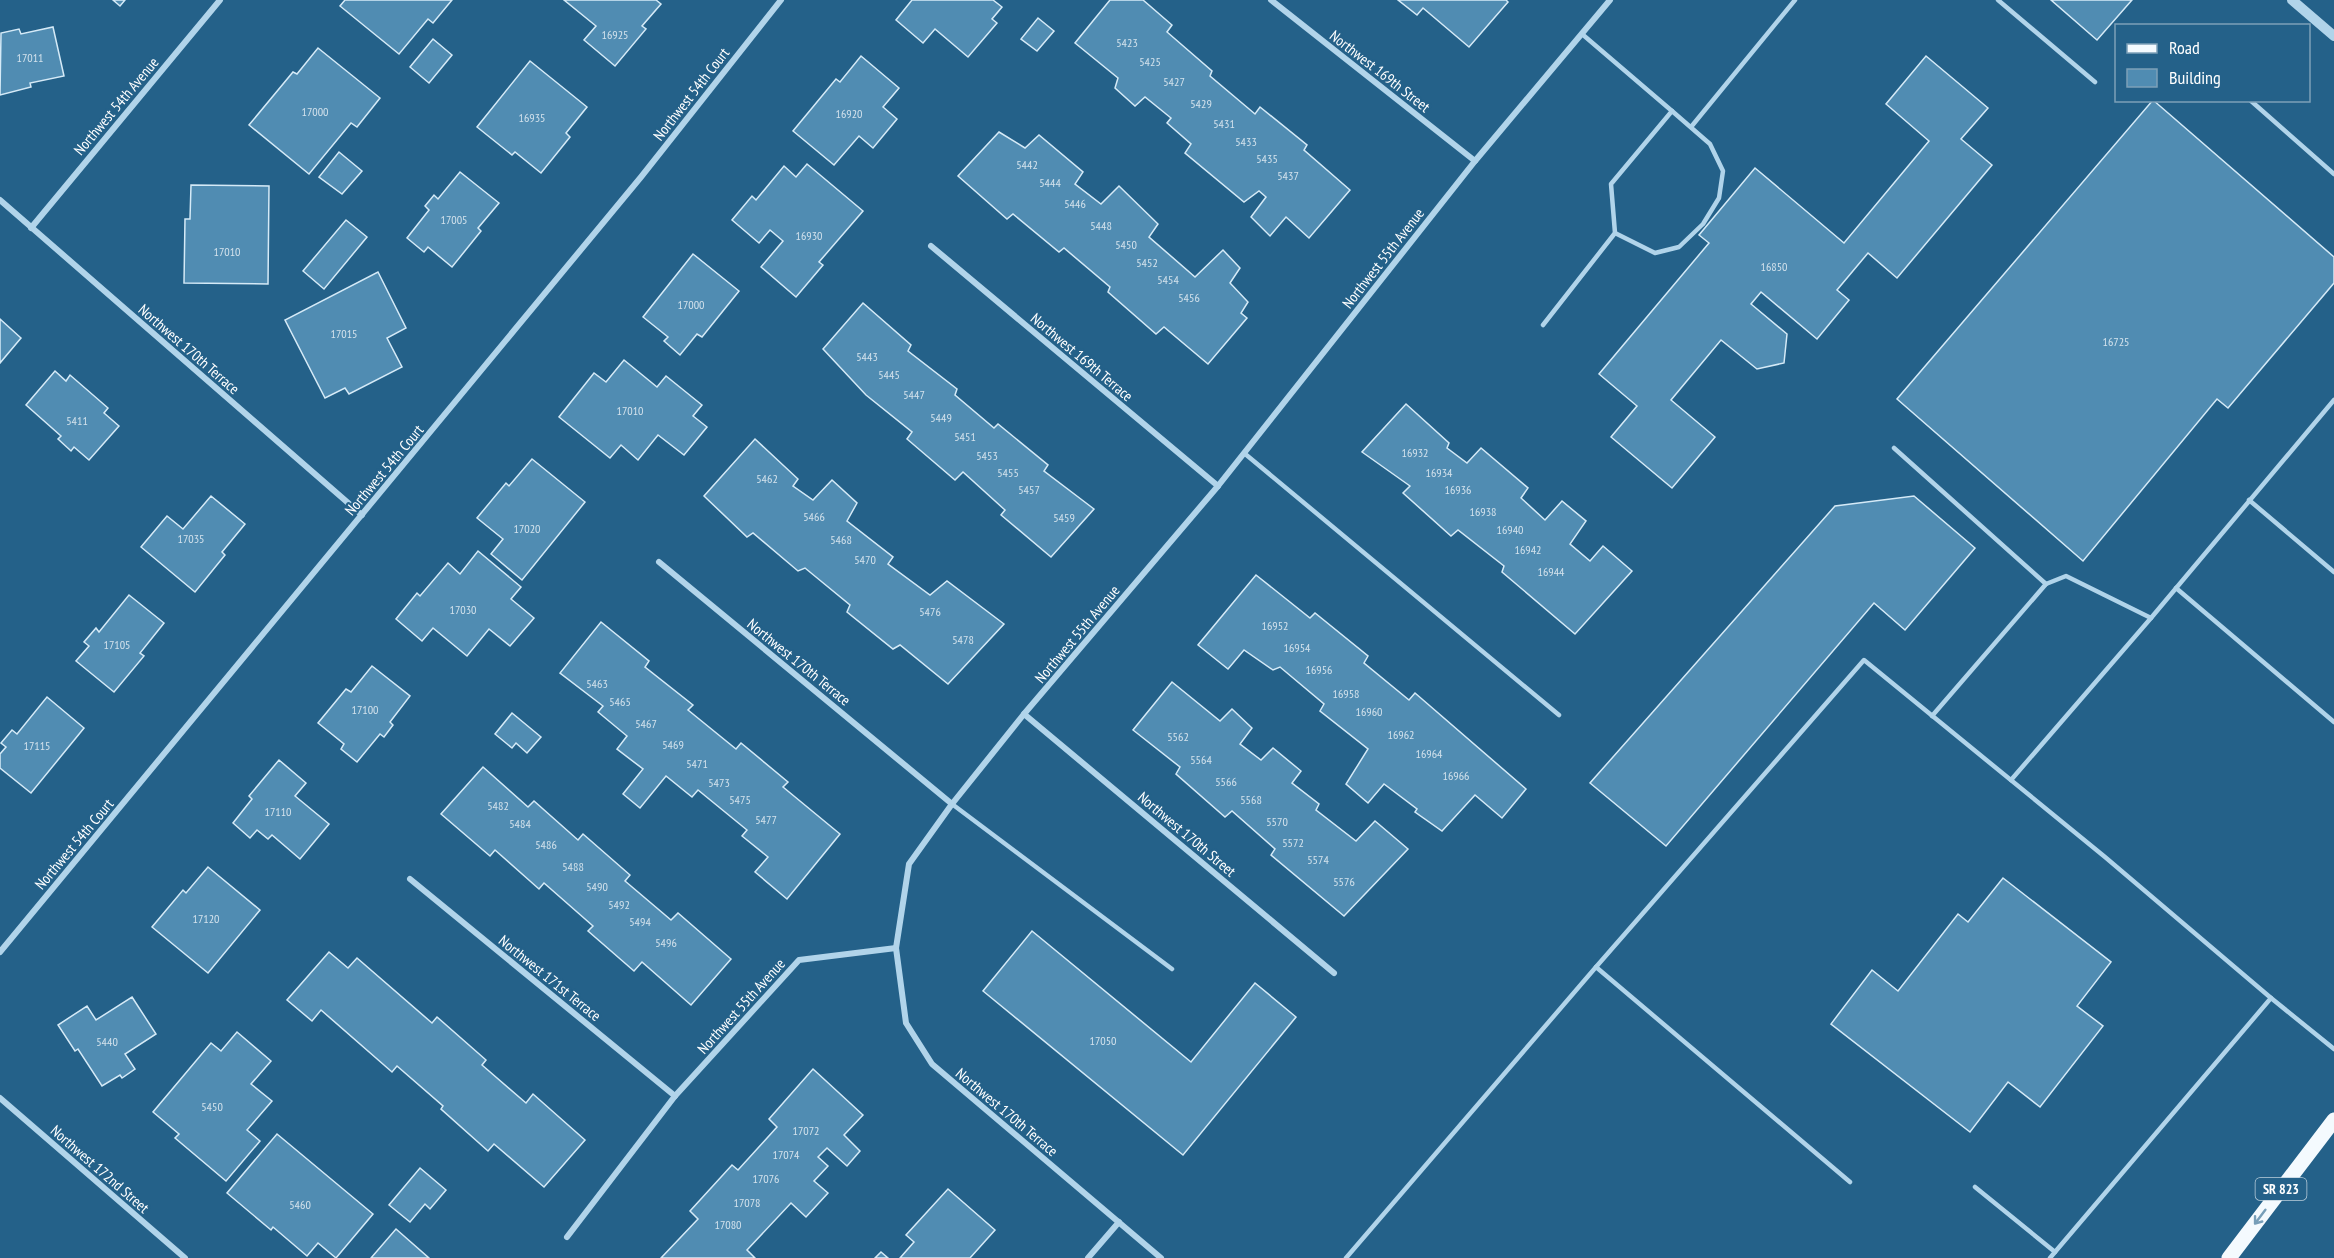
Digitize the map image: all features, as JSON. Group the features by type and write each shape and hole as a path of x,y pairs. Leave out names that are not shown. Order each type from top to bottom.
{"main road":[{"name":"SR 823","path":"2229,1258 2334,1120"}],"street":[{"name":"Northwest 54th Avenue","path":"31,228 220,0"},
{"name":"Northwest 54th Court","path":"0,952 641,177 781,0"},
{"name":"Northwest 169th Street","path":"1271,0 1475,161"},
{"name":"Northwest 55th Avenue","path":"567,1237 675,1096 799,960 896,948 909,864 952,804 1024,714 1218,486 1475,161 1610,0"},
{"path":"2292,0 2334,36"},
{"name":"Northwest 170th Terrace","path":"0,200 362,515"},
{"name":"Northwest 169th Terrace","path":"930,246 1218,486"},
{"name":"Northwest 170th Terrace","path":"659,562 952,804"},
{"name":"Northwest 170th Street","path":"1024,714 1334,973"},
{"name":"Northwest 171st Terrace","path":"410,879 675,1096"},
{"name":"Northwest 170th Terrace","path":"896,948 906,1023 932,1065 1161,1258"},
{"name":"Northwest 172nd Street","path":"0,1098 185,1258"},
{"path":"1088,1258 1119,1222"}],"lane":[{"path":"1691,127 1795,0"},
{"path":"1998,0 2095,82"},
{"path":"1582,34 1710,144 1723,171 1719,198 1703,224 1679,247 1655,253 1615,233"},
{"path":"2252,102 2334,174"},
{"path":"1543,325 1615,233 1611,184 1672,111"},
{"path":"2011,780 2334,400"},
{"path":"1894,448 2046,584"},
{"path":"1244,453 1559,715"},
{"path":"2249,500 2334,572"},
{"path":"1932,716 2046,584 2066,576 2151,618"},
{"path":"2175,588 2334,722"},
{"path":"1346,1258 1864,660 2105,857 2334,1049"},
{"path":"952,804 1172,969"},
{"path":"1596,967 1850,1182"},
{"path":"2050,1258 2271,998"},
{"path":"1975,1187 2055,1252"}],"building":[{"path":"113,0 125,0 120,6"},
{"path":"345,0 452,0 433,23 428,19 399,54 340,6"},
{"path":"564,0 656,0 661,4 642,26 646,29 615,66 584,40 596,26"},
{"path":"912,0 993,0 1002,7 992,19 997,23 968,57 935,29 923,43 896,20"},
{"path":"1110,0 1143,0 1172,25 1167,32 1212,71 1210,76 1255,114 1260,107 1307,145 1304,150 1350,190 1309,238 1286,217 1270,236 1251,217 1266,197 1259,191 1244,202 1185,153 1191,144 1167,123 1171,118 1145,97 1135,106 1115,88 1118,78 1075,43"},
{"path":"1398,0 1506,0 1508,2 1469,47 1423,8 1417,15"},
{"path":"2051,0 2132,0 2097,40"},
{"path":"1038,18 1054,31 1037,51 1021,39"},
{"path":"53,27 64,76 30,83 31,87 0,95 1,33 19,29 21,34"},
{"path":"433,39 452,55 429,83 410,67"},
{"path":"318,48 380,98 357,127 351,123 309,174 249,125 293,72 297,74"},
{"path":"861,56 899,88 883,107 897,119 873,148 859,136 834,165 793,131 836,79 840,82"},
{"path":"1926,56 1988,108 1961,139 1992,165 1897,278 1868,253 1837,290 1849,300 1817,339 1761,292 1751,304 1787,334 1784,363 1757,369 1721,340 1671,400 1715,437 1672,488 1611,437 1637,406 1599,374 1709,243 1699,235 1755,168 1844,243 1929,141 1886,104"},
{"path":"530,61 587,107 566,133 570,137 541,173 515,152 512,155 477,127"},
{"path":"2151,102 2155,102 2334,257 2334,283 2228,408 2217,399 2083,561 1897,399"},
{"path":"999,132 1025,148 1039,135 1083,172 1075,184 1101,204 1119,186 1158,224 1149,237 1195,277 1223,250 1240,268 1230,283 1248,302 1241,313 1247,318 1208,364 1164,327 1156,334 1108,292 1110,287 1064,248 1059,252 1013,214 1007,219 958,176"},
{"path":"339,152 362,171 342,194 319,177"},
{"path":"807,164 863,211 819,262 823,265 796,297 761,267 783,241 770,230 759,243 732,220 752,196 756,200 784,166 796,177"},
{"path":"460,172 499,203 478,228 481,231 452,267 428,247 424,252 407,238 429,210 425,206 434,195 438,199"},
{"path":"191,185 269,186 268,284 184,283 185,219 190,219"},
{"path":"346,220 367,237 324,289 303,271"},
{"path":"693,254 739,291 702,337 697,334 680,355 664,341 668,337 643,317"},
{"path":"378,272 406,328 387,338 402,367 349,394 345,388 325,398 285,320"},
{"path":"863,303 911,345 908,351 957,389 955,395 994,428 998,424 1048,465 1044,471 1094,509 1051,557 1001,515 1005,510 963,472 955,480 907,439 912,432 866,395 823,349"},
{"path":"0,319 21,338 0,363"},
{"path":"624,360 657,387 666,376 702,405 693,416 707,427 684,455 658,435 638,460 621,445 610,458 559,417 594,373 606,382"},
{"path":"55,371 66,381 70,375 108,408 104,413 119,426 89,460 74,447 71,451 58,439 61,436 26,405"},
{"path":"1406,404 1449,443 1447,448 1467,463 1481,448 1528,488 1521,498 1545,520 1562,501 1586,521 1570,544 1590,561 1603,546 1632,571 1575,634 1502,572 1504,566 1458,530 1451,536 1403,493 1410,486 1362,452"},
{"path":"755,439 798,479 793,486 813,500 832,480 857,503 847,521 893,557 888,564 930,595 947,581 1004,624 948,684 900,645 893,649 847,612 850,605 805,568 798,571 753,533 747,537 704,496"},
{"path":"532,459 585,502 522,580 491,554 503,539 477,518 506,483 509,486"},
{"path":"211,496 245,524 222,552 225,555 195,592 141,547 167,516 183,529"},
{"path":"1914,496 1975,548 1905,630 1874,603 1666,846 1590,783 1835,506"},
{"path":"478,551 521,587 511,599 534,618 510,646 489,629 467,656 433,628 422,641 396,619 417,593 420,596 448,563 460,574"},
{"path":"1256,575 1310,618 1315,613 1368,656 1364,663 1409,700 1415,693 1526,789 1502,818 1475,795 1442,831 1415,812 1417,809 1384,784 1368,803 1346,784 1368,749 1320,711 1324,704 1280,667 1273,670 1244,650 1228,669 1198,645"},
{"path":"129,595 164,623 140,653 144,656 114,692 76,661 89,646 84,642 96,628 99,632"},
{"path":"601,622 649,661 645,667 693,705 688,710 736,749 741,743 788,782 783,787 840,834 787,899 755,872 768,857 742,836 747,830 698,790 692,797 666,776 640,808 623,794 643,769 617,749 627,736 598,712 603,706 560,673"},
{"path":"372,666 410,696 390,722 393,725 384,737 380,734 357,762 341,749 344,744 318,723 346,689 351,692"},
{"path":"1172,682 1220,721 1232,709 1252,728 1240,744 1261,760 1273,748 1301,771 1292,783 1319,804 1316,810 1356,841 1375,821 1408,849 1344,916 1271,855 1275,849 1232,811 1225,817 1176,774 1180,767 1133,730"},
{"path":"47,697 84,728 31,793 0,768 0,754 6,747 1,743 12,730 17,734"},
{"path":"512,713 541,737 527,753 516,743 512,748 495,734"},
{"path":"279,760 306,783 295,796 329,824 300,859 272,835 268,839 257,830 250,838 233,823 252,799 249,796"},
{"path":"483,767 528,807 534,801 578,840 583,834 630,875 625,881 671,920 678,913 731,959 691,1005 642,962 634,971 588,931 593,926 544,883 539,889 495,850 490,856 441,814"},
{"path":"208,867 260,910 208,973 152,927 183,890 186,893"},
{"path":"2003,878 2111,962 2077,1006 2103,1026 2040,1107 2008,1082 1970,1132 1831,1024 1872,970 1898,991 1958,914 1968,922"},
{"path":"1032,931 1191,1062 1255,983 1296,1017 1183,1155 983,991"},
{"path":"329,952 348,968 357,958 432,1023 437,1017 486,1060 482,1065 526,1103 533,1094 585,1140 544,1187 494,1144 488,1151 441,1109 443,1106 397,1066 392,1072 321,1010 312,1021 287,1000"},
{"path":"132,997 156,1034 125,1054 135,1069 122,1078 120,1075 102,1086 78,1049 75,1051 58,1025 87,1006 96,1020"},
{"path":"237,1032 271,1061 251,1084 272,1101 247,1130 260,1141 226,1181 175,1138 179,1134 153,1112 211,1043 221,1051"},
{"path":"813,1069 863,1115 844,1135 860,1151 847,1166 827,1148 818,1157 828,1166 814,1181 828,1193 806,1217 791,1203 747,1250 755,1258 661,1258 698,1219 690,1211 732,1165 738,1170 777,1127 769,1119"},
{"path":"277,1134 373,1214 336,1258 318,1243 307,1256 273,1227 271,1230 227,1193"},
{"path":"420,1168 446,1190 430,1209 425,1204 410,1222 389,1205"},
{"path":"948,1189 995,1230 970,1258 900,1258 914,1242 906,1235"},
{"path":"396,1229 429,1258 371,1258"},
{"path":"881,1252 888,1258 875,1258"}]}
